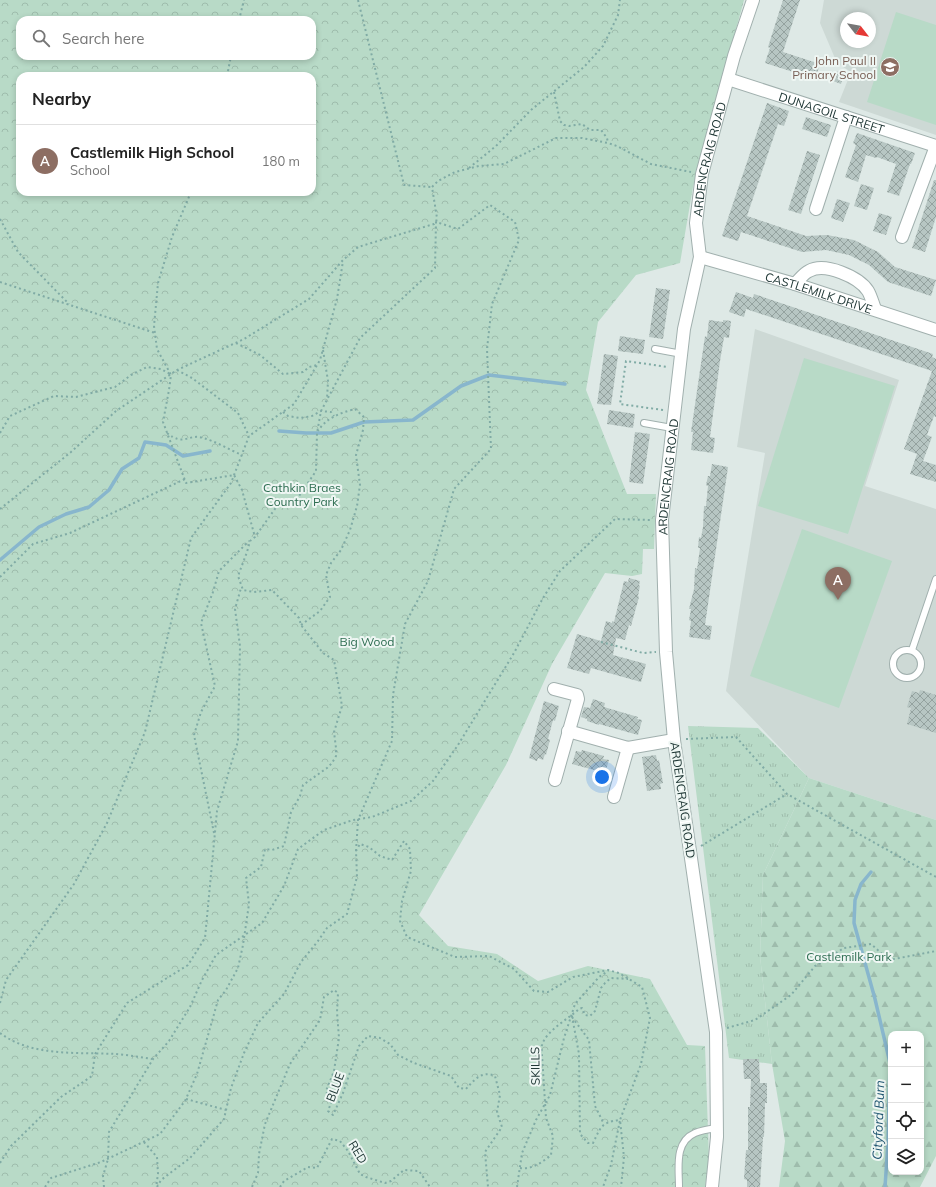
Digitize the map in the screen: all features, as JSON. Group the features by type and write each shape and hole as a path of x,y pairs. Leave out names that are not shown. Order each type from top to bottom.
{"street":[{"name":"ARDENCRAIG ROAD","path":"712,1187 717,1128 716,1032 674,740 666,652 662,520 684,329 700,257 696,223 702,174 728,79 753,0"},
{"name":"DUNAGOIL STREET","path":"728,79 936,146"},
{"path":"816,209 846,117"},
{"path":"902,237 936,146"},
{"name":"CASTLEMILK DRIVE","path":"700,257 795,284 936,330"},
{"path":"795,284 809,271 825,268 843,273 859,281 868,292 875,309"},
{"path":"554,688 577,695 578,699 555,780"},
{"path":"568,731 628,748 674,740"},
{"path":"614,797 628,748"}],"lane":[{"path":"655,349 682,354"},
{"path":"644,423 672,428"},
{"path":"912,650 936,579"},
{"path":"900,650 912,650 921,657 921,669 914,677 902,678 894,670 893,659 900,650"},
{"path":"679,1187 680,1150 686,1138 695,1133 717,1128"}],"path":[{"path":"240,16 244,0"},
{"path":"358,0 404,185 432,187 438,181 456,172 479,166 504,164 556,138 582,138 617,146 651,164 702,174"},
{"path":"468,168 496,146 531,110 584,67 603,46 618,15 620,0"},
{"path":"228,72 230,60"},
{"path":"554,92 560,121 564,125 569,126 582,124 590,130 601,130 607,138 608,144"},
{"path":"215,836 194,735 201,712 215,686 201,623 219,571 255,537 276,506 297,499 316,471 317,433 321,411 360,338 435,268 437,218 432,187"},
{"path":"189,196 172,237 158,283 154,326 157,349 171,375 170,390 163,422 186,483 234,475"},
{"path":"0,509 71,452 116,411 177,370 244,339 309,299 343,260 358,247 434,224 436,222 458,229 490,205 515,222 519,240 492,304 487,349 491,449 454,489 428,581 405,624 393,695 392,741 358,820 356,851 357,878 347,914 327,928 301,962 284,994 258,1023 244,1052 231,1088 224,1119 190,1158 161,1180 157,1187"},
{"path":"0,219 18,252 70,305"},
{"path":"0,1003 6,980 74,884 107,823 145,732 191,538 231,483 249,436 294,404 320,360 337,299 343,260"},
{"path":"0,282 155,333"},
{"path":"236,343 260,355 283,374 303,372 309,367 317,365"},
{"path":"323,349 328,381 327,401"},
{"name":"ARDENCRAIG ROAD","path":"674,412 620,404 626,361 680,369"},
{"path":"0,433 10,416 54,396 76,397 115,387 131,375 147,367 161,369 171,375"},
{"path":"177,370 192,378 238,413 249,436"},
{"path":"301,626 320,611 330,597 326,575 331,563 341,550 350,530 357,506 360,485 356,455 363,430 364,417 355,410 340,413 322,424 317,433"},
{"path":"283,412 288,416 300,418 312,416 321,411 331,412 334,416"},
{"path":"167,433 173,438 180,440 202,437 242,455"},
{"path":"234,475 242,490 255,537"},
{"path":"0,577 33,544 70,533 185,479"},
{"path":"104,1187 103,1176 108,1159 109,1132 153,1059 168,1041 190,1007 216,954 262,923 284,886 298,849 324,830 372,817 411,801 433,781 458,745 514,653 543,598 560,571 615,519 662,520"},
{"path":"45,1187 51,1178 101,1162 160,1134 186,1099 197,1074 218,1000 226,990 238,968 249,904 246,878 261,867 265,849 272,850 284,846 291,812 300,796 303,785 327,768 336,756 334,732 342,706 334,660 323,653 301,626 299,618 272,590 254,592 243,590 238,576 250,541"},
{"path":"0,1163 11,1146 60,1097 92,1076 95,1054 127,1003 188,965 205,938 217,811 238,741 240,646 235,609 242,587"},
{"path":"601,642 643,653 666,652"},
{"path":"674,740 736,737 787,794 936,877"},
{"path":"690,852 787,794"},
{"path":"356,851 360,844 369,847 380,856 392,860 404,841 410,849 411,871 402,901 400,921 407,936 455,957 489,956 514,969 534,992 548,992 573,977 608,970 619,973 642,987 650,1018 641,1064 620,1120 611,1165 603,1187"},
{"path":"716,1032 754,1020 791,995 815,966 844,948 871,944 889,960 936,951"},
{"path":"516,1187 522,1153 536,1120 550,1095 564,1038 576,1004 608,970"},
{"name":"SKILLS","path":"520,1168 529,1168 541,1163 551,1155 553,1136 546,1118 542,1045 546,1037 554,1029 582,1008 586,1015 590,1016 595,1011 601,988 612,978 629,979"},
{"name":"BLUE","path":"252,1187 258,1173 259,1154 265,1124 278,1090 290,1064 320,1020 324,998 334,990 338,993 337,1012 339,1038 334,1071 326,1091 331,1103 328,1111 333,1115 336,1110 359,1046 368,1036 380,1038 390,1044 398,1054 414,1063 450,1076 459,1088 466,1089 479,1075 490,1073 495,1076 500,1095 497,1112 502,1128 485,1152 488,1187"},
{"path":"572,1016 579,1054 580,1134 588,1143 593,1143 604,1125 608,1122 620,1120"},
{"path":"572,1016 589,1040 595,1106 604,1125"},
{"path":"0,1033 11,1041 41,1050 117,1054 153,1059"},
{"path":"186,1099 226,1110"},
{"path":"620,1120 624,1158 621,1187"},
{"name":"RED","path":"280,1187 284,1181 308,1166 316,1168 332,1139 340,1141 348,1151 360,1174 366,1177 385,1183 391,1181 404,1170 419,1171 430,1187"},
{"path":"144,1142 157,1157 157,1187"}],"shaded area":[{"name":"John Paul II Primary School","path":"824,0 936,0 936,135 839,102 851,72 837,63 820,23"},
{"path":"755,329 899,380 865,486 936,509 936,820 809,778 726,691 765,453 737,447"}],"green space":[{"name":"Cathkin Braes Country Park","path":"0,0 744,0 693,187 680,263 636,275 598,322 586,390 627,494 656,494 654,549 643,549 642,574 632,576 605,573 552,664 506,765 419,915 448,946 497,954 538,981 588,966 650,979 687,1045 705,1046 709,1159 705,1187 0,1187"},
{"path":"896,12 936,25 936,125 867,102"},
{"path":"804,358 895,386 848,534 758,506"},
{"path":"802,529 892,561 839,708 750,676"},
{"path":"688,726 758,728 809,778 763,875 760,956 772,1064 729,1058"},
{"name":"Castlemilk Park","path":"809,778 936,820 936,1156 920,1187 779,1187 785,1141 772,1064 760,956 763,875"}],"building":[{"path":"783,0 800,0 783,52 820,64 815,79 765,63 770,48 768,47"},
{"path":"836,71 844,73 841,84 833,81"},
{"path":"767,103 789,111 784,126 778,124 747,216 806,236 827,235 854,240 878,252 895,267 936,280 931,296 888,282 869,265 849,255 826,250 802,252 741,232 738,241 722,236"},
{"path":"806,117 831,125 827,137 802,129"},
{"path":"857,133 915,153 899,196 887,192 896,164 877,157 866,155 858,182 845,177 856,145 853,143"},
{"path":"807,151 820,155 801,214 788,210"},
{"path":"934,180 936,180 936,217 925,252 912,248"},
{"path":"861,184 874,188 867,210 854,206"},
{"path":"837,199 850,203 843,222 831,218"},
{"path":"879,213 892,217 886,235 873,231"},
{"path":"656,288 670,290 663,339 649,337"},
{"path":"736,292 753,298 754,294 933,354 932,357 936,359 936,417 934,416 927,435 932,437 923,461 936,465 936,482 910,474 917,454 904,449 932,371 746,309 744,317 729,312"},
{"path":"709,320 723,322 723,320 731,321 729,338 724,337 720,361 710,437 715,438 713,453 691,450 693,432 691,432 705,336 707,337"},
{"path":"620,336 645,340 643,354 618,351"},
{"path":"604,354 618,356 611,405 597,404"},
{"path":"609,410 635,414 633,428 607,424"},
{"path":"635,432 650,434 643,484 629,482"},
{"path":"712,464 728,467 705,625 712,626 710,640 689,637 691,621 689,620 691,609 689,609 694,589 695,568 697,569 700,548 698,548 699,537 701,538 703,527 704,506 706,506 708,486 706,485 708,476 710,476"},
{"path":"629,578 640,581 639,597 631,626 629,625 625,640 616,638 613,655 646,664 641,682 591,668 589,674 567,668 577,634 601,641 606,621 612,623 612,621 614,622 624,581 628,582"},
{"path":"920,690 936,695 936,733 907,724 911,708 907,707 912,691 919,693"},
{"path":"593,699 605,703 604,707 638,717 637,719 642,720 638,735 599,725 587,721 587,719 581,717 584,707 590,708"},
{"path":"544,701 559,706 555,721 553,720 546,755 545,754 543,760 538,758 537,761 529,758"},
{"path":"582,750 604,756 603,759 609,760 605,773 572,764 576,751 581,752"},
{"path":"656,755 657,761 659,760 663,783 660,784 661,789 647,791 642,757"},
{"path":"743,1059 759,1059 760,1083 767,1083 767,1103 765,1103 760,1187 747,1187 747,1180 744,1179 746,1150 748,1150 748,1107 750,1107 751,1079 744,1079"}],"waterway":[{"path":"279,431 331,433 364,422 413,420 461,386 489,375 565,384"},
{"path":"0,560 39,527 66,514 89,507 109,490 122,469 139,458 145,442 166,445 183,456 210,451"},
{"name":"Cityford Burn","path":"871,872 861,884 855,900 854,923 875,999 890,1063 885,1187"}],"place":[{"name":"John Paul II Primary School","path":"890,67"},
{"name":"Castlemilk High School","path":"838,600"}],"park label":[{"name":"Big Wood","path":"367,641"}]}
